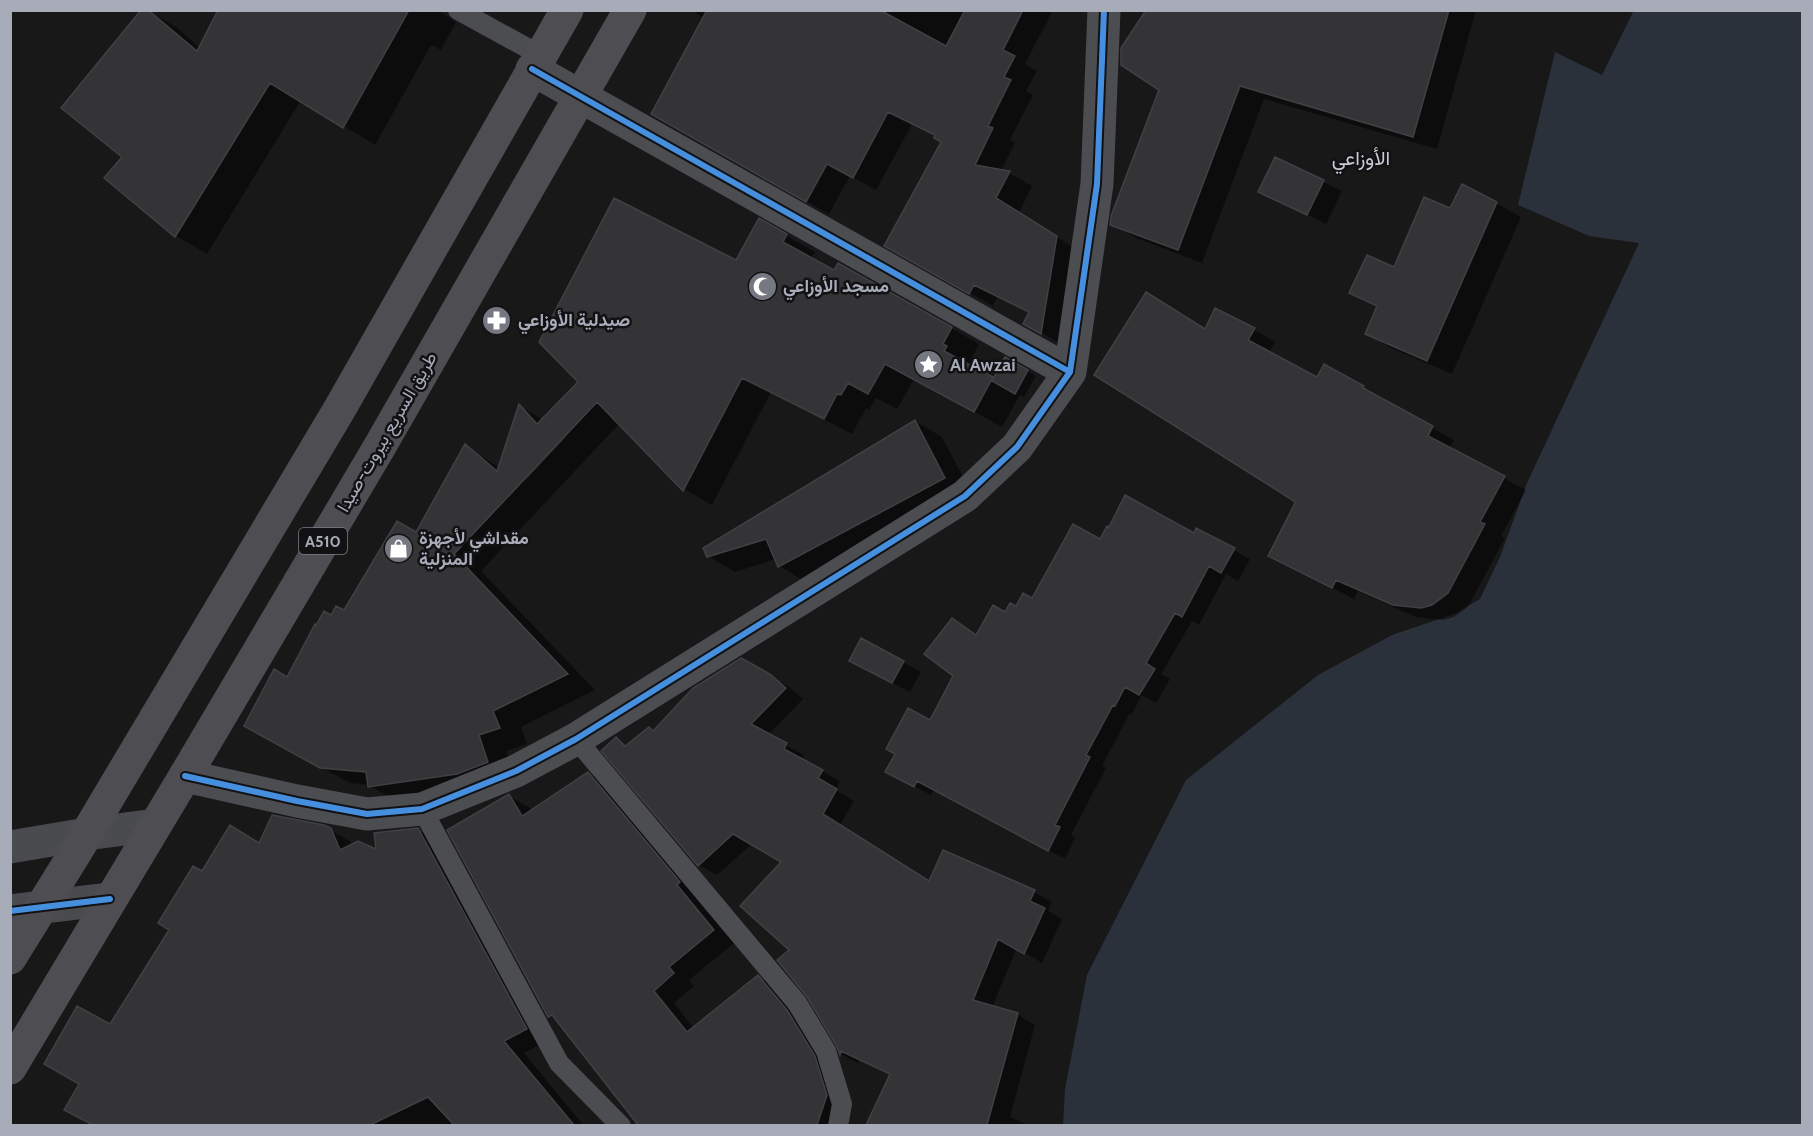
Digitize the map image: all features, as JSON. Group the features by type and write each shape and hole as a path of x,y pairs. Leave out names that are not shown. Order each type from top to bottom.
{"highway":[{"name":"A510","path":"10,958 26,909 87,834 339,410 567,10"},
{"name":"طريق السريع بيروت-صيدا","path":"10,1068 386,435 630,10"}],"street":[{"path":"185,776 367,814 422,809 516,771 576,739 965,496 1017,447 1070,372 1097,184 1104,10"},
{"path":"536,62 580,96 1070,372"},
{"path":"10,847 155,825"},
{"path":"26,909 110,899"}],"lane":[{"path":"458,10 536,62"},
{"path":"576,739 797,1003 826,1051 842,1104 837,1125"},
{"path":"422,809 559,1063 621,1125"}],"shaded area":[{"path":"1634,10 1802,11 1802,1125 1063,1125 1065,1089 1087,975 1186,780 1318,675 1392,635 1454,614 1480,599 1500,557 1527,483 1639,243 1589,236 1518,205 1555,52 1602,75"}],"building":[{"path":"141,10 148,10 197,51 218,10 409,10 343,128 270,83 175,237 104,178 122,157 61,108"},
{"path":"707,10 880,10 946,46 965,10 1023,10 1003,50 1015,56 1004,77 1011,80 988,126 993,128 975,165 1010,171 996,198 1057,236 1041,334 1023,324 1029,312 974,285 969,294 884,246 941,142 934,138 935,135 888,112 853,178 827,164 806,202 651,114"},
{"path":"1146,10 1449,10 1413,137 1240,86 1178,250 1110,225 1111,216 1159,90 1121,65 1121,48"},
{"path":"1275,157 1324,180 1307,215 1258,192"},
{"path":"1462,184 1497,202 1427,361 1365,334 1377,306 1349,293 1367,255 1394,267 1424,197 1450,208"},
{"path":"614,198 736,260 759,218 787,234 783,242 834,270 838,263 952,327 943,344 947,346 944,351 993,377 974,412 885,364 868,394 848,383 841,395 837,394 824,419 742,378 683,491 597,402 454,554 568,674 493,711 500,728 479,735 488,762 457,774 368,787 366,772 320,768 244,726 274,669 287,677 324,611 331,615 336,606 344,610 397,521 416,532 465,444 497,471 519,404 537,424 578,382 539,342"},
{"path":"1146,292 1205,329 1215,308 1255,328 1248,340 1317,377 1324,364 1433,426 1428,436 1505,476 1480,522 1485,524 1448,593 1432,605 1421,608 1393,605 1336,580 1332,588 1268,556 1294,501 1094,375"},
{"path":"1005,357 1028,370 1015,394 992,381"},
{"path":"915,420 945,478 778,567 766,539 707,557 703,548"},
{"path":"1125,495 1194,533 1196,528 1235,548 1221,573 1209,566 1182,617 1175,613 1146,663 1155,669 1139,695 1125,687 1115,706 1113,705 1086,755 1090,757 1055,825 1060,827 1048,851 917,781 914,787 885,772 895,754 886,749 908,708 930,720 953,676 924,654 952,618 976,635 993,605 1005,612 1010,603 1016,606 1023,593 1032,598 1073,524 1100,539 1107,526 1109,527"},
{"path":"861,638 904,661 892,683 849,661"},
{"path":"741,658 770,674 786,688 751,724 787,743 784,749 823,770 818,778 837,789 823,814 929,881 943,850 1035,890 1030,901 1045,908 1024,954 998,939 973,1000 1018,1013 987,1125 866,1125 890,1074 841,1051 840,1055 807,997 777,960 789,950 740,906 781,862 733,834 698,866 601,751 616,737 625,746 649,727 653,731 693,688"},
{"path":"588,772 680,882 677,885 714,930 669,967 674,973 654,991 687,1032 758,975 787,1010 815,1056 827,1095 817,1125 638,1125 552,1015 548,1017 447,830 509,794 522,816"},
{"path":"272,815 331,828 340,850 358,841 376,849 374,833 418,828 527,1029 504,1041 574,1125 454,1125 428,1097 370,1125 93,1125 64,1110 79,1084 44,1064 77,1006 110,1024 169,930 158,923 193,866 202,871 230,825 259,843"}],"cycle path":[{"path":"185,776 367,814 422,809 516,771 576,739 965,496 1017,447 1070,372 1097,184 1104,10"},
{"path":"532,69 1070,372"},
{"path":"10,911 110,899"}],"place":[{"name":"مسجد الأوزاعي","path":"762,286"},
{"name":"صيدلية الأوزاعي","path":"497,320"},
{"name":"Al Awzai","path":"929,365"},
{"name":"مقداشي لأجهزة المنزلية","path":"398,548"}],"district":[{"name":"الأوزاعي","path":"1361,158"}]}
